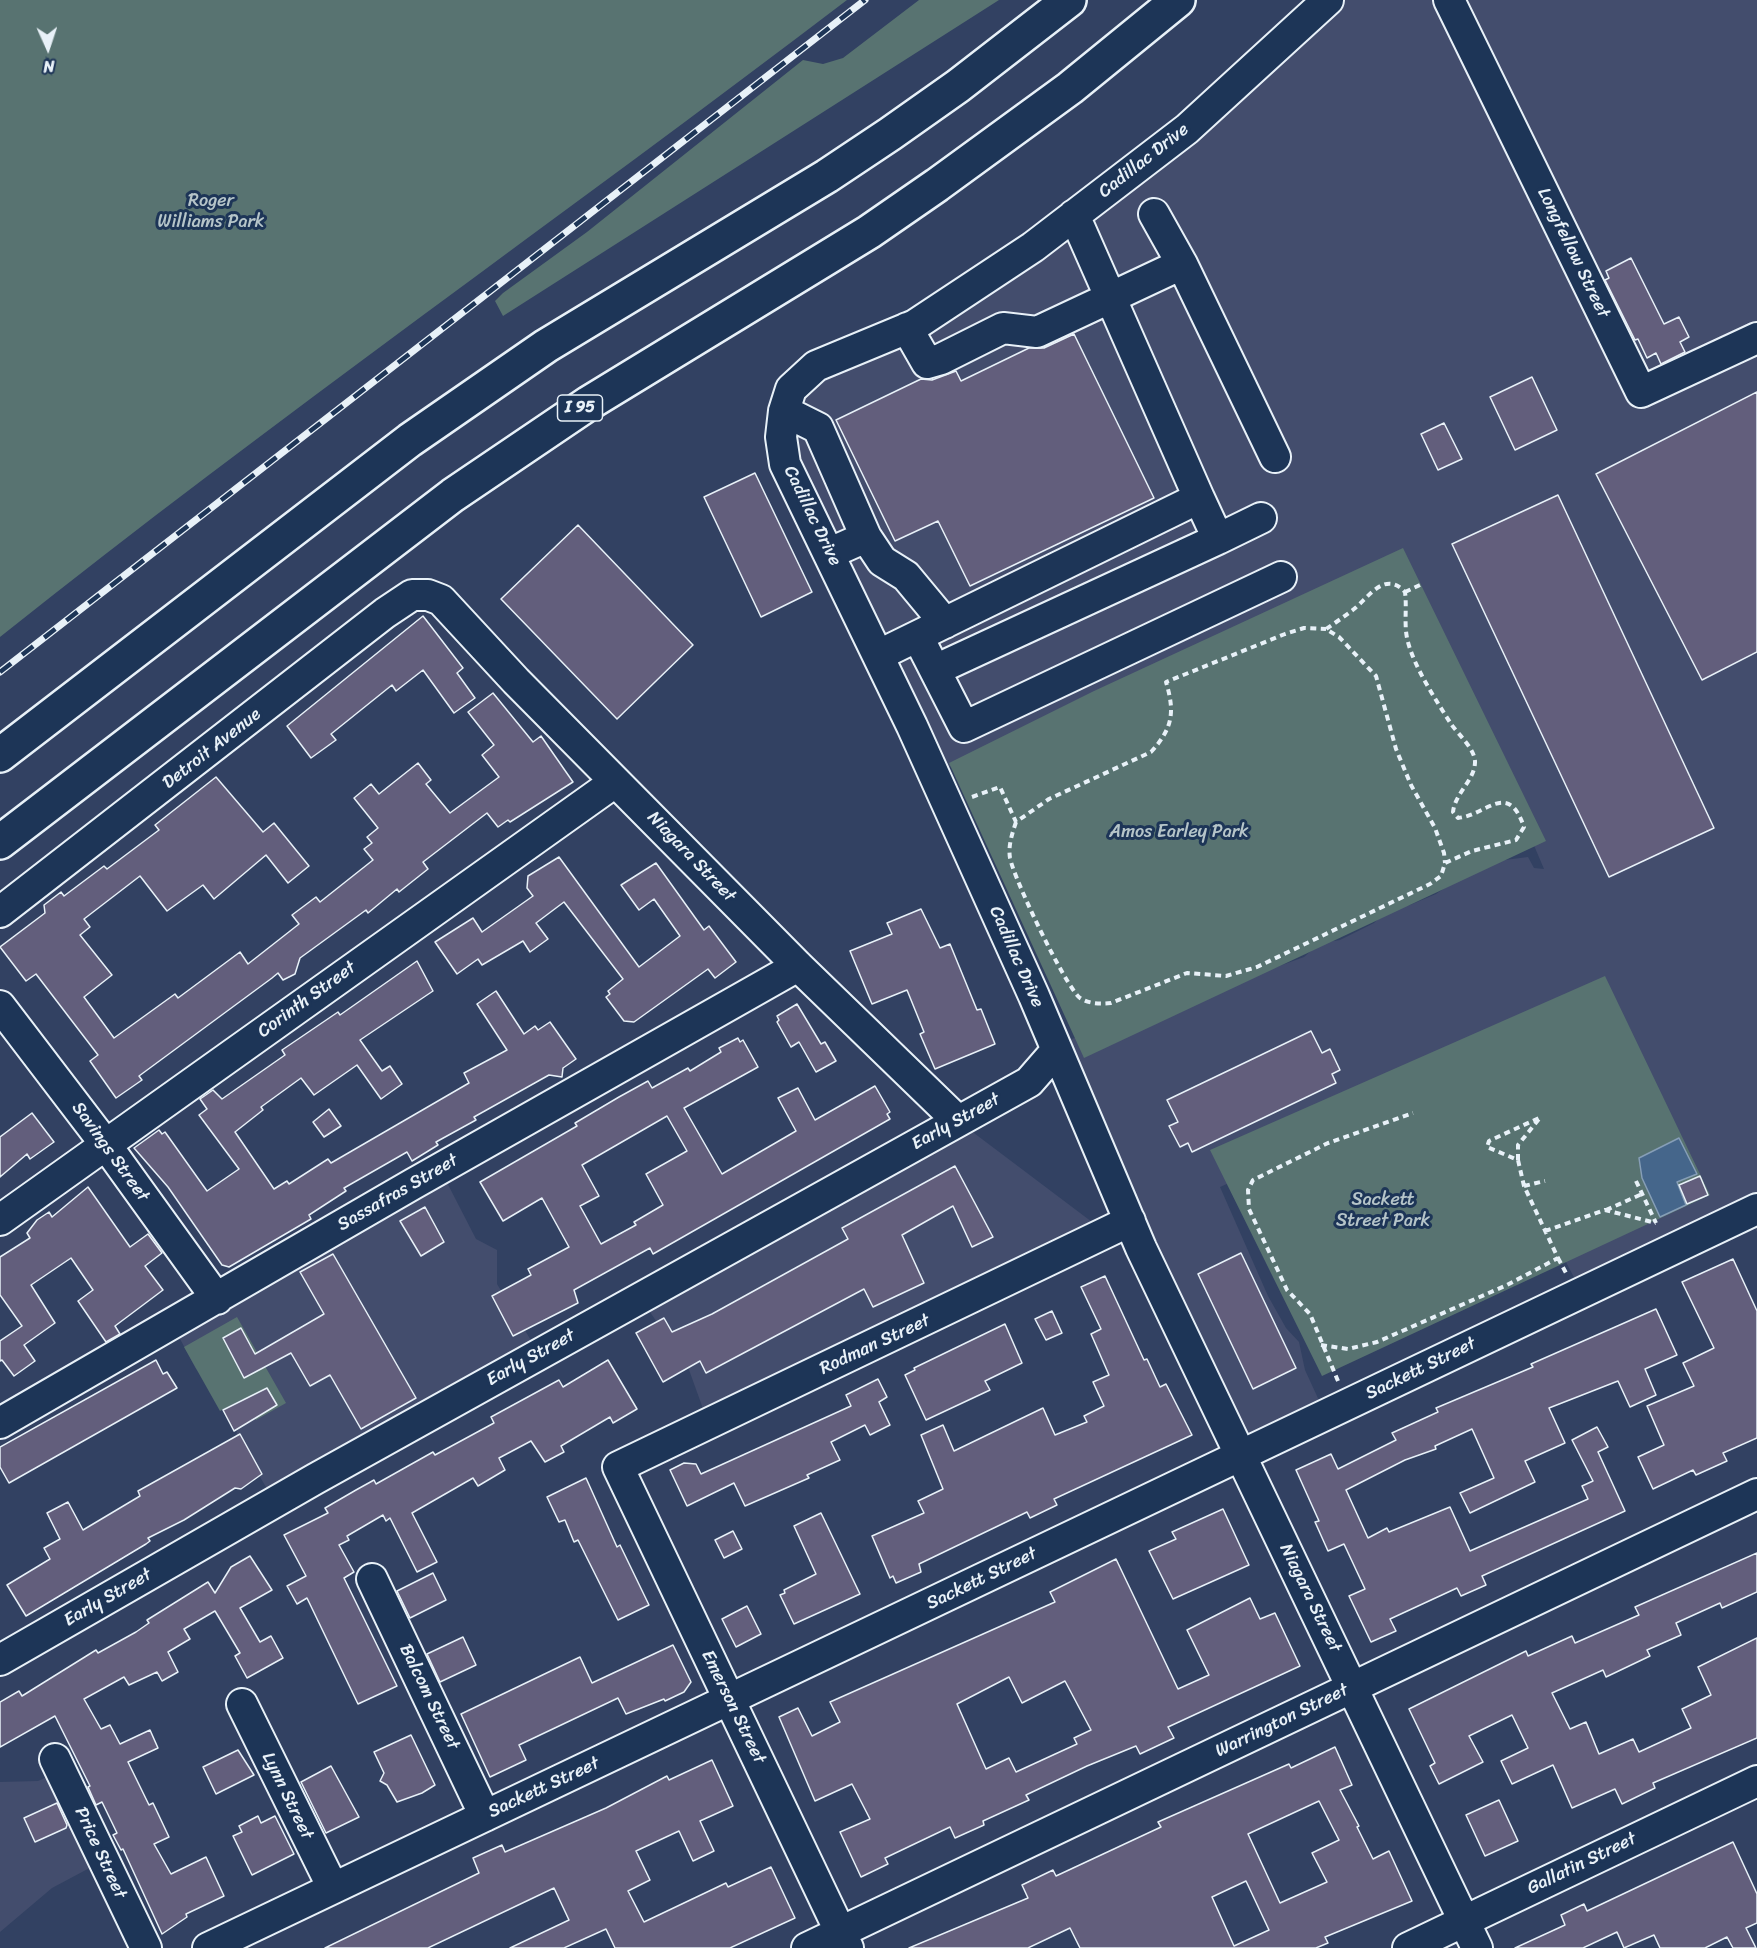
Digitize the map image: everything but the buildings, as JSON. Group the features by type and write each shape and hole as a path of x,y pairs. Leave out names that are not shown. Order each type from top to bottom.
{"highway":[{"path":"0,755 419,433 546,346 818,182 958,86 1069,0"},
{"name":"I 95","path":"0,842 453,495 589,403 868,232 938,185 1070,88 1178,0"}],"street":[{"name":"Cadillac Drive","path":"1136,1234 1034,996 879,655 784,464 781,437 784,411 791,389 816,366 907,328 1033,247 1187,129 1328,0"},
{"name":"Longfellow Street","path":"1449,0 1641,392 1757,338"},
{"path":"1154,214 1182,264 1275,457"},
{"path":"1074,215 1218,539"},
{"path":"963,371 1037,332 1182,264"},
{"path":"907,328 927,363 942,359 1003,328 1037,332"},
{"path":"784,411 819,428 866,537 882,561 906,576 945,623"},
{"path":"879,655 1199,498"},
{"path":"935,670 1261,519"},
{"path":"830,554 866,537"},
{"path":"918,637 964,727 1281,577"},
{"name":"Detroit Avenue","path":"0,912 385,613 412,595 428,595"},
{"name":"Niagara Street","path":"428,595 441,600 470,628 516,681 615,782 798,966 957,1120"},
{"name":"Corinth Street","path":"0,1220 615,782"},
{"name":"Sassafras Street","path":"0,1423 798,966"},
{"name":"Savings Street","path":"0,1006 106,1144 217,1299"},
{"name":"Early Street","path":"0,1660 321,1476 957,1120 1029,1082 1056,1051"},
{"name":"Sackett Street","path":"208,1948 1670,1250 1756,1212"},
{"name":"Niagara Street","path":"1136,1234 1477,1948"},
{"name":"Rodman Street","path":"618,1467 1136,1234"},
{"name":"Emerson Street","path":"618,1467 844,1940"},
{"name":"Warrington Street","path":"807,1948 844,1940 1353,1688 1757,1494"},
{"name":"Balcom Street","path":"372,1579 486,1816"},
{"name":"Lynn Street","path":"242,1704 333,1888"},
{"name":"Price Street","path":"55,1759 146,1948"},
{"name":"Gallatin Street","path":"1408,1948 1757,1781"}],"path":[{"path":"1326,629 1355,608 1379,585 1391,583 1405,592"},
{"path":"1405,592 1420,585"},
{"path":"1405,592 1407,639 1423,678 1452,725 1473,752 1475,761 1473,770 1458,794 1453,812 1458,818 1467,817 1491,804 1508,804 1516,808 1524,827 1516,840 1472,851 1445,863"},
{"path":"966,799 1000,787 1016,822 1010,856 1024,895 1071,989 1087,1002 1099,1004 1111,1003 1187,973 1226,976 1257,967 1430,884 1441,876 1445,863 1435,828 1411,785 1396,749 1376,676 1339,637 1326,629 1304,628 1166,682 1173,714 1160,743 1151,752 1049,799 1016,822"},
{"path":"1349,1403 1321,1345 1310,1314 1287,1290 1249,1209 1248,1190 1253,1180 1328,1143 1413,1113"},
{"path":"1321,1345 1348,1349 1377,1342 1507,1285 1558,1258 1524,1185 1518,1160 1518,1145 1539,1118 1489,1141 1487,1148 1518,1160"},
{"path":"1524,1185 1545,1181"},
{"path":"1636,1181 1670,1250"},
{"path":"1545,1232 1642,1194"},
{"path":"1605,1210 1656,1223"}],"shaded area":[{"path":"1330,0 1757,0 1757,1232 1748,1216 1578,1285 1469,1077 1220,1187 1268,1296 1286,1328 1299,1342 1305,1370 1322,1407 1240,1449 1053,1047 1188,990 1274,968 1304,957 1320,943 1340,940 1374,923 1388,909 1410,905 1436,894 1481,863 1528,857 1534,868 1544,869 1494,751 1241,636 934,774 786,471 796,386 911,329"},
{"path":"966,1127 1096,1225 706,1417 688,1367 641,1299"},
{"path":"1679,1138 1697,1174 1677,1182 1686,1205 1660,1217 1642,1178 1639,1158"},
{"path":"441,1171 476,1239 497,1250 497,1284 538,1352 272,1497 236,1437 239,1417 229,1393 196,1369 170,1320"},
{"path":"56,1773 99,1863 52,1888 0,1932 0,1782 38,1781"}],"green space":[{"name":"Roger Williams Park","path":"0,0 847,0 315,395 0,637"},
{"path":"919,0 999,0 503,316 495,301 503,293 587,232 803,60 823,64 843,58"},
{"name":"Amos Earley Park","path":"1403,548 1546,841 1084,1058 949,763 1094,691"},
{"name":"Sackett Street Park","path":"1605,976 1710,1195 1322,1376 1210,1150"},
{"path":"237,1317 286,1403 256,1420 243,1399 220,1411 184,1347"}],"railway":[{"path":"0,672 865,0"}]}
